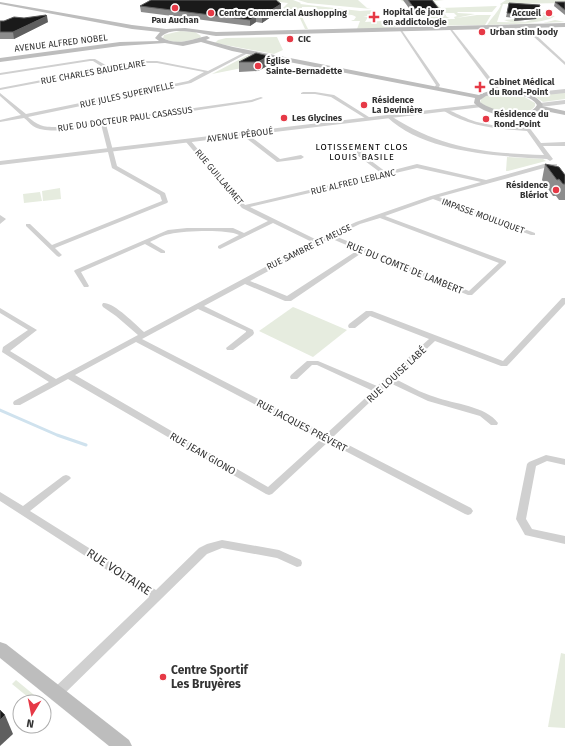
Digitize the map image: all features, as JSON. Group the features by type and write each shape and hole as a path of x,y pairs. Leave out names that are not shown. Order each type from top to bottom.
{"main road":[{"path":"0,3 132,27 156,33 160,39 187,44 232,48"},
{"path":"404,23 413,26 449,28"},
{"path":"187,44 203,37 283,33 565,25"},
{"path":"132,27 168,31 187,29 232,48 248,52 479,97"},
{"path":"160,39 168,31"},
{"name":"AVENUE ALFRED NOBEL","path":"0,60 160,39"},
{"path":"540,106 532,113 517,115 495,113 480,106 477,103 477,100 484,94 499,92 527,95 537,100 540,106 565,113"},
{"path":"0,649 123,746"}],"street":[{"path":"524,26 565,64"},
{"path":"449,28 499,92"},
{"path":"400,30 438,85 436,88"},
{"name":"RUE JULES SUPERVIELLE","path":"0,121 189,82 248,52"},
{"path":"0,74 90,60 94,60 107,68"},
{"name":"RUE CHARLES BAUDELAIRE","path":"0,89 150,61 209,72"},
{"path":"527,95 565,91"},
{"path":"302,93 315,93 332,96 370,119"},
{"name":"RUE DU DOCTEUR PAUL CASASSUS","path":"0,94 35,125 49,129 59,129 252,101 261,98"},
{"path":"540,106 565,102"},
{"name":"AVENUE PÉBOUÉ","path":"0,163 480,106"},
{"path":"446,110 461,119 478,124 499,128 528,130"},
{"path":"517,115 549,158"},
{"path":"389,117 404,128 449,146 503,155 549,158"},
{"path":"52,247 165,202 163,194 114,167 103,122"},
{"path":"244,134 279,161 301,157"},
{"name":"RUE GUILLAUMET","path":"188,141 244,207 317,242"},
{"path":"539,145 565,144"},
{"path":"360,150 359,154 386,174"},
{"name":"RUE SAMBRE ET MEUSE","path":"17,403 244,280 330,236 358,224 485,182 544,166 557,167 549,158"},
{"name":"RUE ALFRED LEBLANC","path":"244,207 417,166 485,182"},
{"name":"IMPASSE MOULUQUET","path":"433,198 533,234"},
{"name":"RUE DU COMTE DE LAMBERT","path":"330,236 470,294 504,262 381,216"},
{"path":"0,217 3,219 0,222"},
{"path":"220,247 273,221"},
{"path":"28,225 52,247 59,256"},
{"path":"86,286 77,271 168,232 187,230 233,230 244,235"},
{"path":"145,242 163,252"},
{"path":"244,280 288,299 362,250"},
{"name":"RUE LOUISE LABÉ","path":"326,438 434,338 504,364 565,300"},
{"path":"106,305 119,314 140,337"},
{"path":"198,306 249,330 250,333 230,348"},
{"path":"0,310 33,330 6,349 6,352 55,382"},
{"path":"352,326 369,313 434,338"},
{"name":"RUE JACQUES PRÉVERT","path":"140,337 326,438 468,511"},
{"path":"294,377 310,362 318,363 378,390"},
{"name":"RUE JEAN GIONO","path":"68,375 269,492 326,438"},
{"path":"390,380 431,399 483,414 494,423"},
{"path":"565,462 546,458 532,464 521,519 529,532 565,540"},
{"path":"24,511 66,478"},
{"name":"RUE VOLTAIRE","path":"0,496 157,596 57,693"},
{"path":"157,596 203,551 222,544 279,554 297,563"}],"shaded area":[{"path":"263,0 293,0 301,3 300,4 360,11 375,10 371,11 369,16 363,16 368,17 365,22 399,20 402,25 393,28 357,29 360,21 351,20 354,20 356,17 350,15 334,17 323,16 333,15 337,12 332,10 322,10 316,14 311,13 318,11 318,9 313,7 302,7 302,9 298,9 298,11 303,12 300,13 308,29 305,29 297,12 283,8 288,3"},
{"path":"298,0 358,0 367,8 371,9 308,3"},
{"path":"444,0 434,1 441,8 497,6 492,12 457,12 475,14 456,18 491,15 485,25 419,26 416,20 455,19 454,17 457,16 454,13 444,13 450,18 431,19 428,15 433,17 441,16 433,6 401,1"},
{"path":"506,0 565,0 565,3 503,4 497,22 540,23 487,25 498,10 501,5 500,4"},
{"path":"544,12 547,14 538,15 555,16 538,22 525,22 537,17 528,16 542,14"},
{"path":"515,19 515,21 525,22 509,22 504,20"},
{"path":"555,20 565,22 544,23"},
{"path":"180,31 195,32 201,36 200,38 181,42 163,38 164,35"},
{"path":"277,37 283,50 274,54 215,43 218,40 226,38"},
{"path":"248,55 261,57 242,68 212,74"},
{"path":"565,92 565,99 543,102 534,96"},
{"path":"498,93 521,95 535,103 535,106 527,112 516,114 491,109 480,102 482,97"},
{"path":"507,157 543,159 546,161 506,171"},
{"path":"60,188 61,199 43,201 42,191"},
{"path":"40,192 42,201 24,203 23,194"},
{"path":"293,307 347,330 313,357 259,331"},
{"path":"561,653 565,654 565,728 548,727"},
{"path":"16,680 33,694 24,694 12,684"}],"building":[{"name":"Centre Commercial Aushopping","path":"151,0 276,0 281,4 262,16 256,16 250,20 140,6"},
{"path":"408,0 432,0 439,9 415,9"},
{"path":"555,2 565,2 565,10"},
{"path":"509,3 540,5 536,15 515,17 516,14 507,13"},
{"path":"47,16 13,32 0,32 0,21 14,17 24,18"},
{"path":"256,53 269,56 258,62 239,62"},
{"path":"545,164 559,167 565,175 565,184 563,184 559,179 557,180"},
{"path":"0,710 5,715 0,720"}],"waterway":[{"path":"0,410 57,435 86,445"}],"place":[{"name":"Pau Auchan","path":"175,8"},
{"name":"Centre Commercial Aushopping","path":"211,13"},
{"name":"Accueil","path":"549,13"},
{"name":"Hopital de jour en addictologie","path":"374,17"},
{"name":"Urban stim body","path":"482,32"},
{"name":"CIC","path":"290,39"},
{"name":"Église Sainte-Bernadette","path":"258,66"},
{"name":"Cabinet Médical du Rond-Point","path":"480,87"},
{"name":"Résidence La Devinière","path":"364,105"},
{"name":"Les Glycines","path":"284,118"},
{"name":"Résidence du Rond-Point","path":"486,119"},
{"name":"Résidence Blériot","path":"556,190"},
{"name":"Centre Sportif Les Bruyères","path":"163,677"}],"district":[{"name":"LOTISSEMENT CLOS LOUIS BASILE","path":"362,152"}]}
